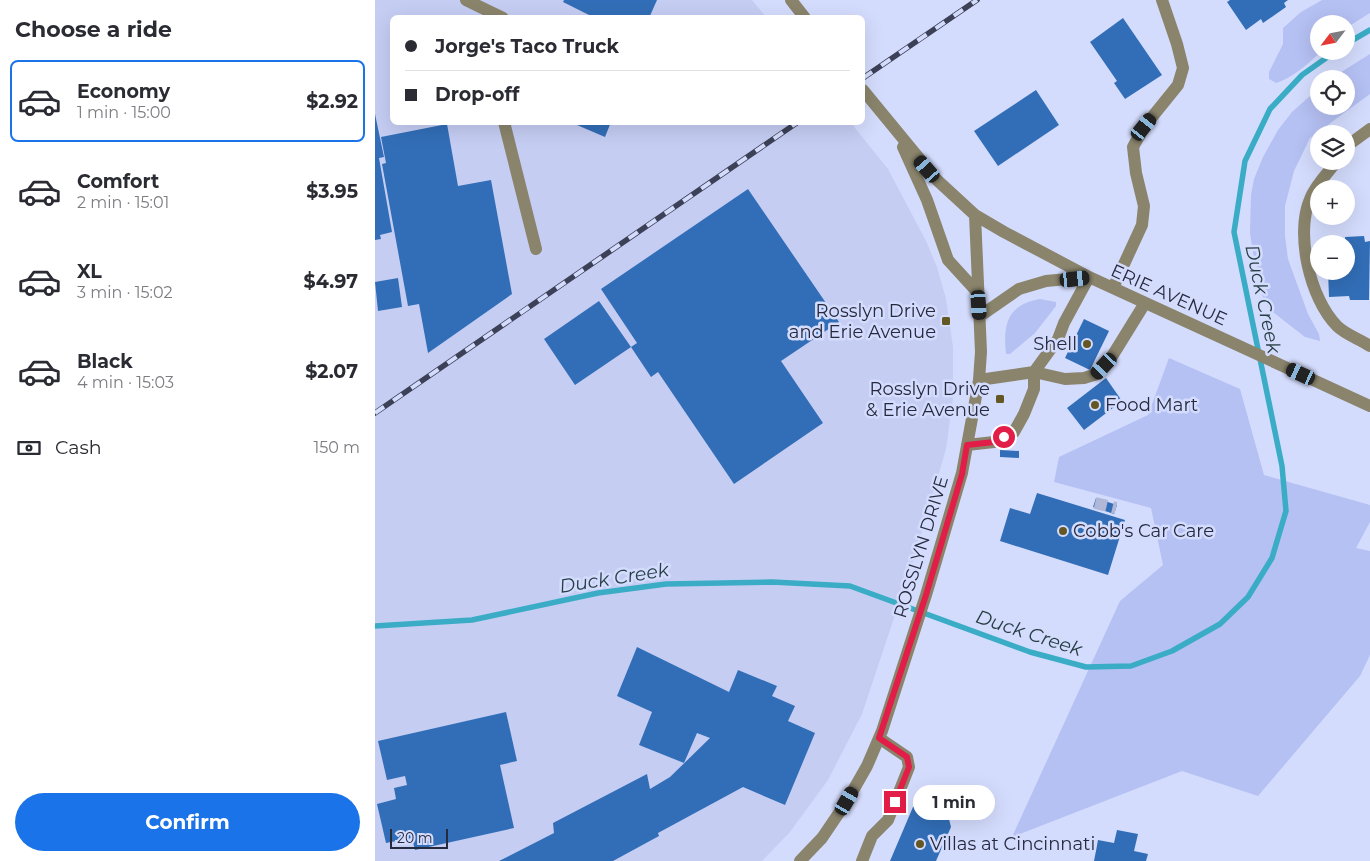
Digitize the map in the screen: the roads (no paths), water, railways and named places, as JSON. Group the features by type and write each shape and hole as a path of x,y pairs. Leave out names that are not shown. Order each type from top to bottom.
{"street":[{"path":"466,0 497,15"},
{"path":"1113,288 1142,225 1144,206 1136,173 1133,147 1144,127 1178,85 1183,68 1162,0"},
{"name":"ERIE AVENUE","path":"865,93 937,180 975,215 1089,277 1285,367 1369,403"},
{"path":"505,125 536,249"},
{"path":"1355,140 1370,129"},
{"path":"898,134 927,200 948,260 979,294"},
{"path":"1331,170 1310,199 1303,228 1309,277 1322,306 1338,327 1370,346"},
{"name":"ROSSLYN DRIVE","path":"800,861 821,838 847,801 867,766 879,738 926,595 962,474 979,380 980,316 975,215"},
{"path":"980,316 1019,289 1046,281 1089,277"},
{"path":"967,445 994,442 1014,432 1034,389 1034,372 1058,339 1064,323 1089,277"},
{"path":"979,380 1034,372 1065,379 1084,378 1097,374 1111,358 1145,303"},
{"path":"862,861 872,836 888,820 909,767 907,757 879,738"}],"waterway":[{"name":"Duck Creek","path":"1355,39 1370,30"},
{"name":"Duck Creek","path":"375,626 472,620 598,593 666,584 772,582 850,586 1030,652 1086,667 1131,666 1172,651 1220,624 1248,597 1272,558 1286,511 1282,466 1234,232 1245,161 1270,109 1302,75 1323,60"}],"tunnel":[{"path":"1095,503 1116,508"}],"railway":[{"path":"865,77 977,0"},
{"path":"375,413 794,125"}],"place":[{"name":"Rosslyn Drive and Erie Avenue","path":"946,321"},
{"name":"Shell","path":"1087,344"},
{"name":"Rosslyn Drive & Erie Avenue","path":"1000,399"},
{"name":"Food Mart","path":"1095,405"},
{"name":"Cobb's Car Care","path":"1063,531"},
{"name":"Villas at Cincinnati","path":"920,844"}]}
